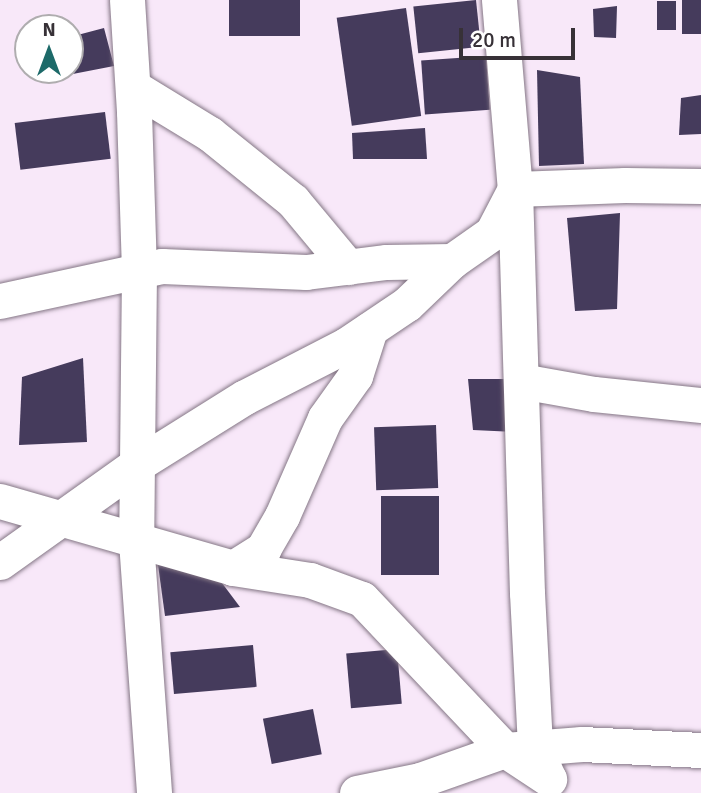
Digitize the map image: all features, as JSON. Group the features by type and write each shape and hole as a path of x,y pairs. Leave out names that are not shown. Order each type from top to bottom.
{"street":[{"path":"127,0 139,271 136,541 154,793"},
{"path":"499,0 515,189 535,767"},
{"path":"132,87 210,134 293,201 348,267"},
{"path":"515,189 625,185 701,186"},
{"path":"0,562 136,465 245,397 346,345 407,304 452,261 492,233 515,189"},
{"path":"0,301 162,266 306,272 386,262 452,261"},
{"path":"233,568 263,549 282,516 325,418 355,376 370,328"},
{"path":"521,381 594,394 701,405"},
{"path":"0,501 233,568 310,580 362,599 535,767"},
{"path":"357,793 420,780 535,767 582,744 701,750"}],"building":[{"path":"229,0 300,0 300,36 229,36"},
{"path":"476,0 481,47 418,53 413,7"},
{"path":"682,0 701,0 701,34 682,34"},
{"path":"657,1 676,1 676,30 657,30"},
{"path":"617,6 616,38 594,37 593,9"},
{"path":"406,8 421,116 352,126 337,18"},
{"path":"104,28 114,66 84,72 84,33"},
{"path":"486,56 490,110 425,114 421,61"},
{"path":"537,70 580,77 584,164 539,166"},
{"path":"701,95 701,134 679,135 681,98"},
{"path":"105,112 111,159 20,170 15,123"},
{"path":"425,128 427,159 353,159 352,133"},
{"path":"620,213 617,309 575,311 567,218"},
{"path":"83,358 87,442 19,445 22,377"},
{"path":"468,379 510,379 514,432 473,430"},
{"path":"436,425 438,488 376,490 374,427"},
{"path":"381,496 439,496 439,575 381,575"},
{"path":"158,565 213,571 240,607 165,616"},
{"path":"253,645 257,687 174,694 170,652"},
{"path":"397,649 402,704 351,708 346,653"},
{"path":"313,709 322,754 272,764 263,719"}]}
